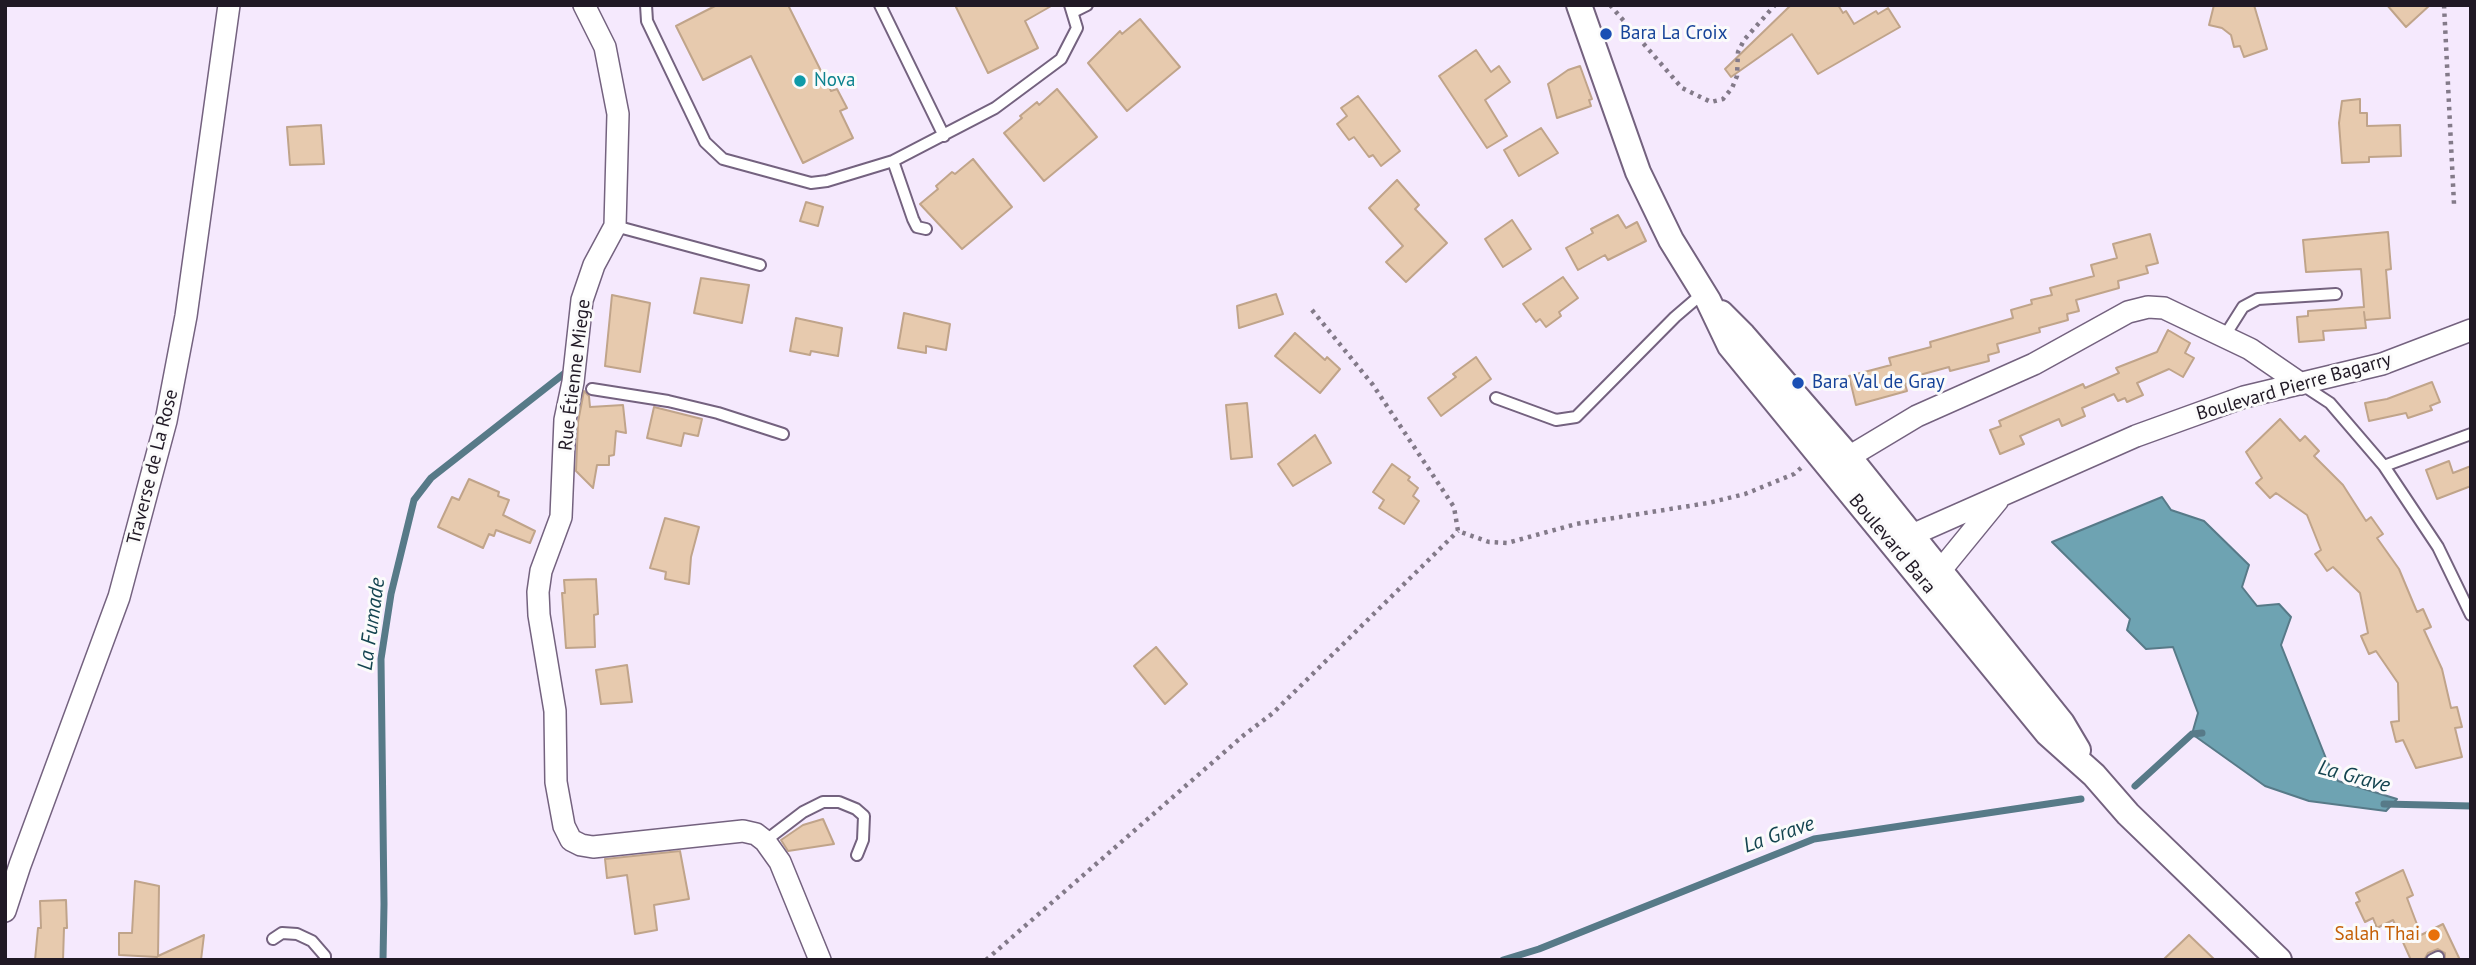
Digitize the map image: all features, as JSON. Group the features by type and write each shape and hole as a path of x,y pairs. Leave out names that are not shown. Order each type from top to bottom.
{"street":[{"name":"Traverse de La Rose","path":"5,911 119,597 163,434 186,316 229,5"},
{"name":"Rue Étienne Miege","path":"584,5 605,47 618,114 615,226 594,265 582,300 582,388 565,420 561,517 541,570 538,592 539,615 555,711 556,782 564,826 571,840 593,847 743,831 756,834 765,841"},
{"name":"Boulevard Bara","path":"1579,5 1639,172 1671,240 1706,297 1730,346 1903,541 2047,733 2279,960"},
{"path":"1832,460 1917,416 2034,364 2127,312 2148,307 2164,308 2250,349 2301,384"},
{"name":"Boulevard Pierre Bagarry","path":"1903,541 2136,436 2244,397 2382,363 2471,330"},
{"name":"Boulevard Pierre Bagarry","path":"1932,577 2002,496"},
{"path":"765,841 780,862 820,960"}],"lane":[{"path":"646,5 648,21 705,142 723,159 811,183 827,181 893,161 995,108 1061,60 1077,28 1072,9 1087,5"},
{"path":"880,5 944,136"},
{"path":"893,161 913,219 917,226 926,229"},
{"path":"615,226 760,265"},
{"path":"2224,337 2243,307 2258,299 2336,294"},
{"path":"1496,398 1556,420 1576,417 1675,317 1706,297"},
{"path":"2301,384 2330,403 2384,466 2438,547 2471,615"},
{"path":"582,388 668,401 783,434"},
{"path":"2384,466 2471,434"},
{"path":"765,841 803,812 823,802 839,802 856,809 864,816 863,840 857,855"},
{"path":"273,939 282,933 297,934 312,941 325,956 325,960"}],"path":[{"path":"1610,5 1682,88 1711,102 1723,99 1732,88 1737,76 1738,52 1744,40 1775,5"},
{"path":"2444,5 2454,204"},
{"path":"1312,310 1373,385 1454,507 1458,531"},
{"path":"1458,531 1489,542 1507,543 1576,524 1708,503 1745,494 1832,460"},
{"path":"986,960 1273,713 1458,531"}],"water":[{"path":"2162,497 2171,510 2204,521 2249,565 2242,587 2257,606 2279,604 2291,617 2281,645 2327,761 2338,781 2397,799 2386,811 2309,801 2265,786 2192,734 2198,713 2173,647 2146,649 2127,630 2130,619 2052,542"}],"building":[{"name":"Nova","path":"717,5 788,5 831,91 837,89 847,108 840,111 853,138 803,163 751,56 703,80 676,26"},
{"path":"955,5 1053,5 1025,21 1038,48 988,73"},
{"path":"1791,5 1838,5 1843,13 1846,11 1854,24 1876,11 1878,14 1888,8 1900,27 1818,74 1792,34 1731,77 1725,69"},
{"path":"2214,5 2254,5 2267,49 2244,57 2240,46 2234,47 2231,35 2222,28 2209,25"},
{"path":"2387,5 2430,5 2406,27"},
{"path":"1140,19 1180,67 1127,111 1088,63 1120,31 1122,34"},
{"path":"1476,50 1491,72 1499,66 1510,82 1485,100 1507,136 1487,148 1439,76"},
{"path":"1580,66 1592,99 1589,100 1591,106 1557,118 1548,84 1568,70"},
{"path":"1057,89 1097,137 1044,181 1004,133 1022,118 1020,116 1037,102 1039,105"},
{"path":"1358,96 1400,151 1381,166 1373,155 1369,157 1354,137 1349,140 1337,124 1347,116 1341,108"},
{"path":"2360,99 2360,113 2367,113 2367,126 2400,125 2401,156 2369,157 2369,162 2342,163 2339,123 2342,101"},
{"path":"321,125 324,164 290,165 287,127"},
{"path":"1541,128 1558,153 1519,176 1504,150"},
{"path":"973,159 1012,207 962,249 920,204 938,189 936,186 952,172 955,174"},
{"path":"1397,180 1419,205 1415,209 1447,243 1406,282 1386,262 1403,246 1369,208"},
{"path":"806,202 823,207 818,226 800,221"},
{"path":"1618,215 1626,228 1637,222 1646,241 1608,260 1605,255 1578,270 1566,248 1593,233 1591,229"},
{"path":"1512,220 1531,249 1503,267 1485,239"},
{"path":"2388,232 2391,269 2386,270 2390,318 2365,320 2366,328 2323,331 2324,340 2299,342 2297,317 2308,316 2308,311 2364,307 2361,269 2306,272 2303,240"},
{"path":"2150,234 2158,263 2146,266 2148,273 2118,281 2119,288 2076,300 2079,311 2067,314 2068,320 2039,328 2040,332 1997,344 1999,352 1988,355 1989,361 1950,371 1949,367 1916,376 1917,381 1905,384 1907,391 1856,405 1849,376 1891,365 1889,358 1931,347 1930,342 2013,318 2011,310 2032,304 2031,300 2052,295 2050,288 2094,276 2091,265 2117,258 2113,244"},
{"path":"1563,277 1578,298 1559,312 1561,316 1546,327 1540,319 1536,322 1523,304"},
{"path":"701,278 749,285 742,323 694,313"},
{"path":"1276,294 1283,314 1239,328 1237,306"},
{"path":"612,295 650,303 640,372 605,366"},
{"path":"904,313 950,324 946,350 926,346 926,353 898,348"},
{"path":"796,318 842,328 838,356 811,351 810,355 790,351"},
{"path":"2168,330 2190,343 2185,353 2194,358 2183,377 2169,369 2137,383 2143,395 2127,402 2125,398 2118,401 2114,394 2082,408 2085,416 2062,426 2059,419 2020,436 2024,444 2000,454 1990,430 2001,426 1999,421 2083,384 2085,388 2119,373 2116,368 2157,352"},
{"path":"1295,333 1325,360 1327,357 1340,369 1320,393 1275,356"},
{"path":"1476,357 1491,379 1441,416 1428,398 1456,377 1453,374"},
{"path":"2432,382 2440,402 2430,406 2432,410 2408,418 2406,413 2369,421 2365,403 2387,399"},
{"path":"584,391 589,396 590,407 623,405 626,433 616,431 614,455 609,456 609,465 597,465 593,488 576,471 578,422"},
{"path":"1247,403 1252,457 1231,459 1226,405"},
{"path":"654,407 702,419 698,436 684,433 681,446 647,438"},
{"path":"2280,419 2300,441 2305,436 2319,451 2314,456 2343,485 2366,521 2371,517 2383,534 2377,538 2399,569 2417,612 2423,609 2431,627 2424,630 2442,669 2451,708 2457,707 2462,727 2455,728 2462,757 2416,768 2403,740 2396,742 2391,722 2399,721 2398,683 2376,651 2369,654 2361,636 2368,633 2360,593 2333,567 2327,571 2315,554 2321,550 2307,515 2276,493 2270,498 2256,483 2262,478 2246,452"},
{"path":"1315,435 1331,463 1293,486 1278,464"},
{"path":"2449,461 2453,473 2471,466 2471,486 2437,499 2426,470"},
{"path":"1392,464 1410,477 1408,480 1418,488 1413,496 1419,501 1404,524 1379,508 1384,500 1373,492"},
{"path":"469,479 499,492 498,496 509,500 503,515 535,531 530,543 496,530 494,536 489,534 483,548 438,527 452,497 459,500"},
{"path":"665,518 699,527 691,557 689,584 665,579 666,572 650,568"},
{"path":"596,579 598,614 594,615 595,647 566,648 562,593 565,593 564,580"},
{"path":"1156,647 1187,684 1165,704 1134,666"},
{"path":"627,665 632,702 601,704 596,670"},
{"path":"823,819 834,844 788,851 781,840 803,825"},
{"path":"680,851 689,899 654,905 657,930 635,934 627,875 607,878 605,859"},
{"path":"2403,870 2413,895 2407,898 2421,935 2443,924 2460,960 2445,960 2445,953 2438,949 2428,953 2424,960 2411,960 2393,920 2377,928 2373,918 2365,922 2356,903 2360,901 2356,893"},
{"path":"135,881 159,886 158,956 204,935 201,960 150,960 157,957 119,955 119,933 132,933"},
{"path":"66,900 67,928 64,928 63,960 35,960 38,928 41,928 40,901"},
{"path":"2189,935 2215,960 2163,960"}],"waterway":[{"name":"La Fumade","path":"383,960 381,659 391,594 414,500 431,478 570,369"},
{"name":"La Grave","path":"2135,786 2192,734 2202,733"},
{"name":"La Grave","path":"1503,960 1539,949 1814,839 2081,799"},
{"name":"La Grave","path":"2384,804 2471,806"}],"place":[{"name":"Bara La Croix","path":"1606,34"},
{"name":"Nova","path":"800,81"},
{"name":"Bara Val de Gray","path":"1798,383"},
{"name":"Salah Thai","path":"2434,935"}]}
